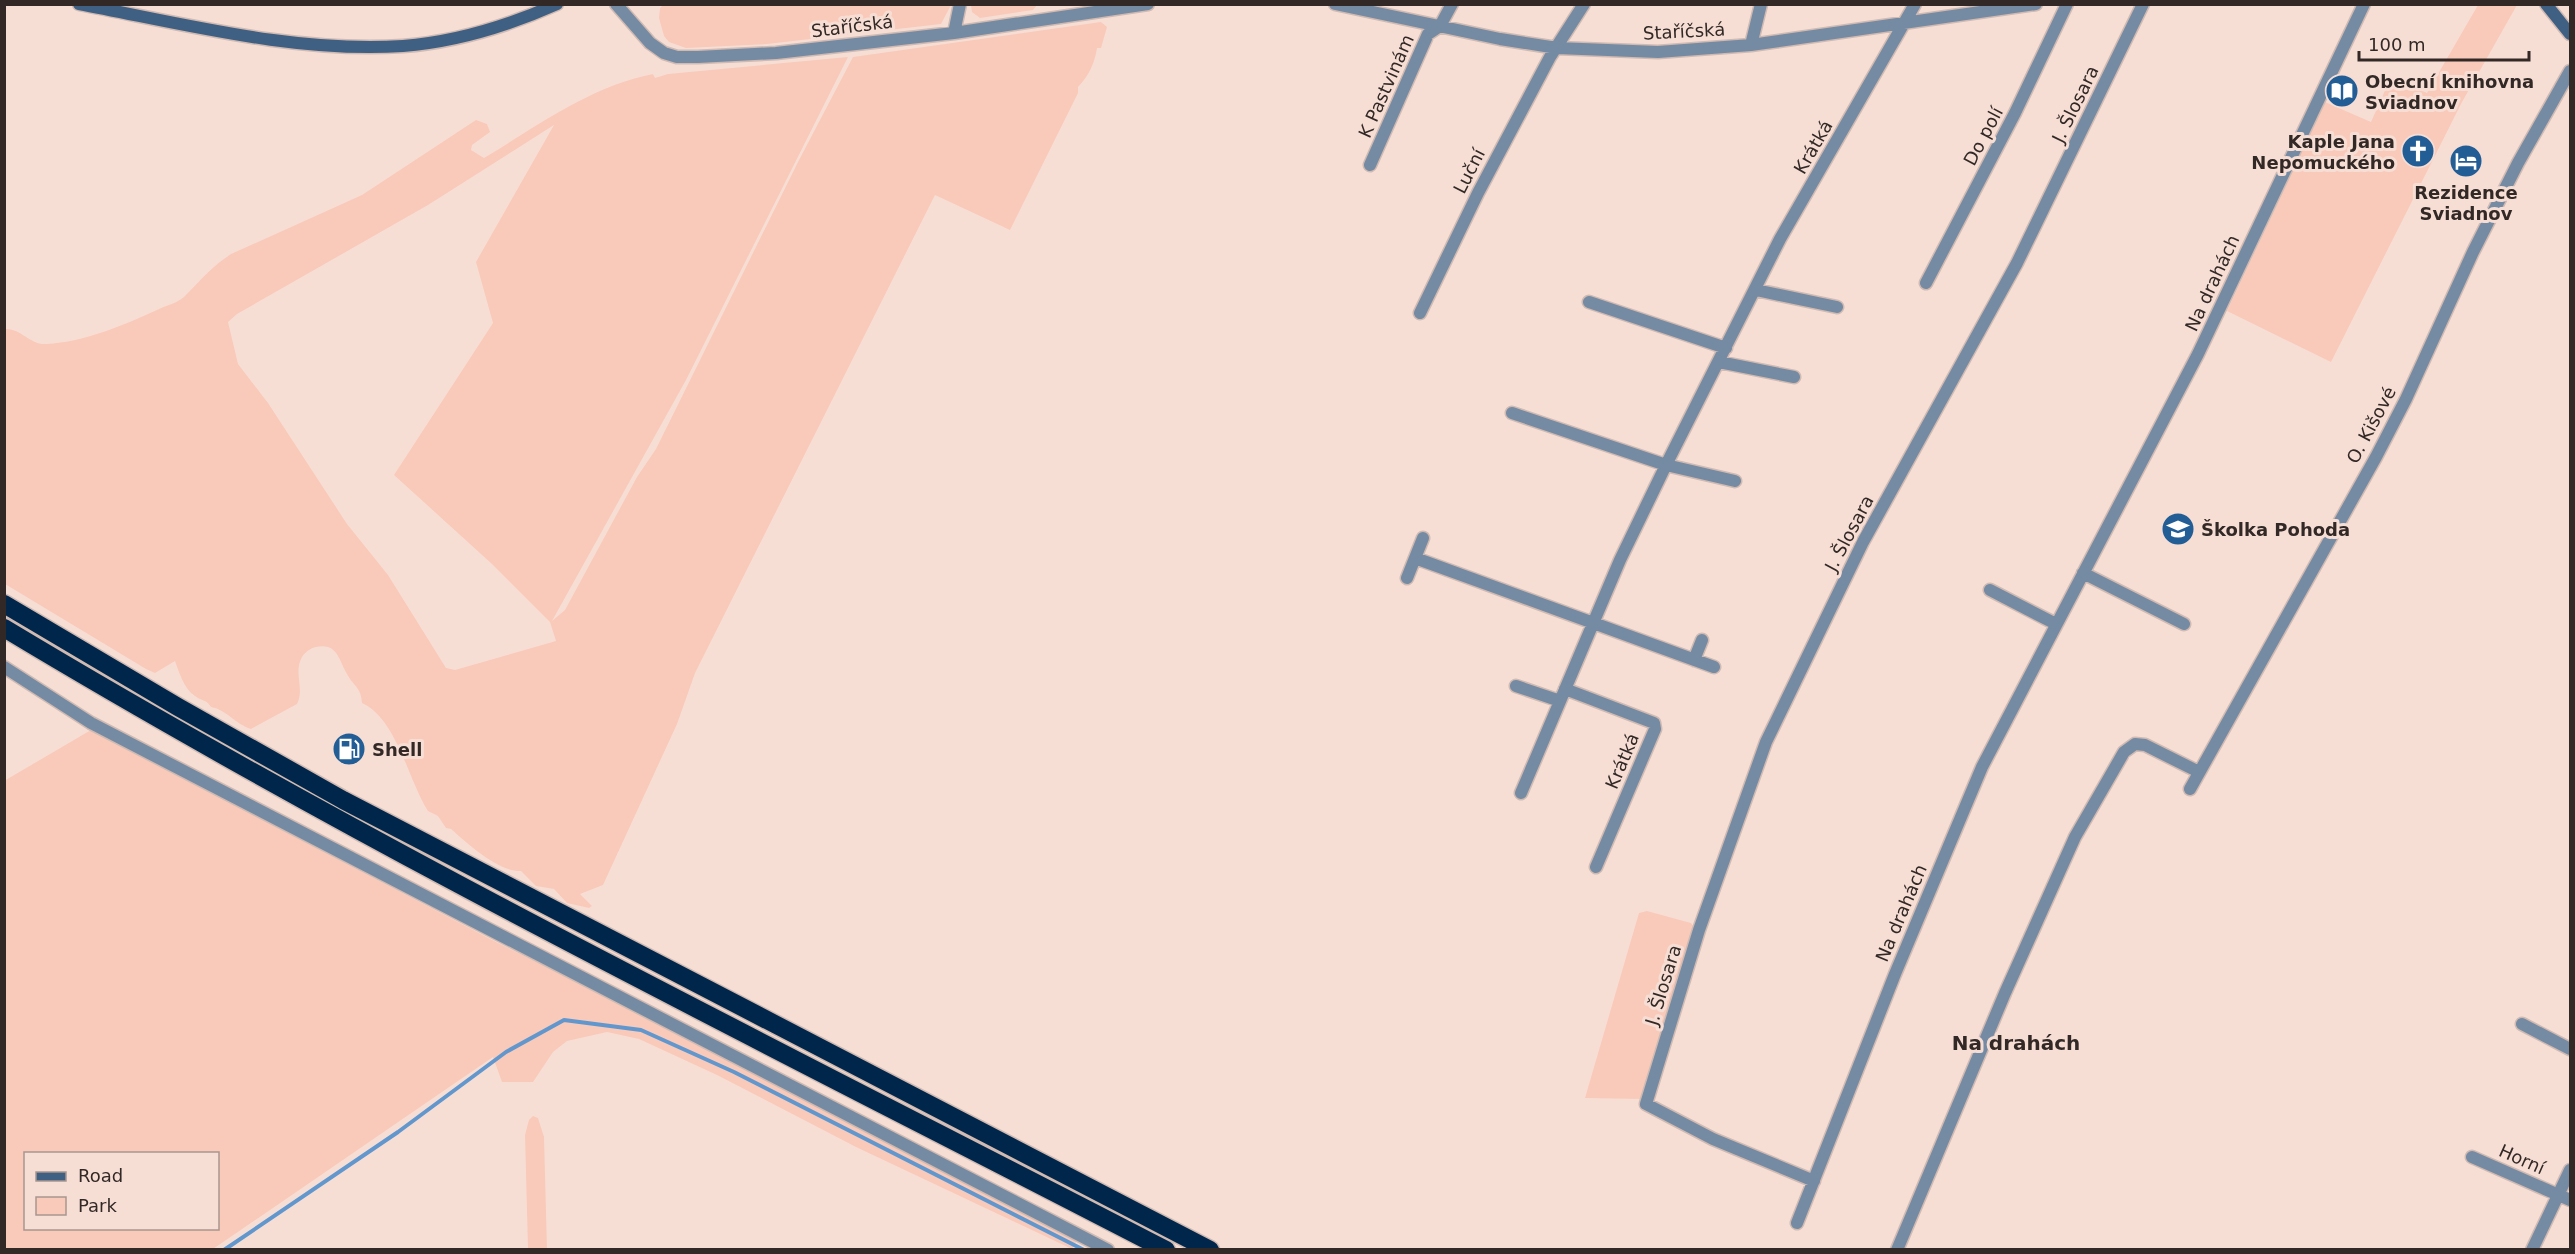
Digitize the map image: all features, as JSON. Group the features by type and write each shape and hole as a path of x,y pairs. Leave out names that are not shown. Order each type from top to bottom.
{"highway":[{"path":"4,604 178,707 343,800 1210,1250"},
{"path":"4,628 333,818 1166,1250"}],"street":[{"path":"79,4 289,41 404,46 495,28 557,4"},
{"name":"Staříčská","path":"616,4 650,43 664,53 677,57 776,53 954,33 1148,4"},
{"path":"954,33 960,4"},
{"name":"Staříčská","path":"1335,4 1500,39 1557,48 1658,52 1751,45 2036,4"},
{"name":"K Pastvinám","path":"1370,165 1428,34 1440,26 1452,4"},
{"name":"Luční","path":"1420,313 1478,193 1550,57 1584,4"},
{"path":"1751,45 1761,4"},
{"name":"Krátká","path":"1521,793 1593,623 1666,465 1780,239 1915,4"},
{"name":"Do polí","path":"1926,283 2015,113 2067,4"},
{"name":"J. Šlosara","path":"1814,1181 1713,1140 1646,1104 1699,930 1766,742 1863,542 2017,263 2143,4"},
{"name":"Na drahách","path":"1797,1223 1895,974 1982,767 2198,354 2364,4"},
{"path":"2546,6 2571,34"},
{"name":"O. Kišové","path":"2190,789 2376,457 2406,399 2478,242 2518,163 2571,71"},
{"path":"1755,290 1838,307"},
{"path":"1590,302 1726,348"},
{"path":"1719,362 1794,377"},
{"path":"1512,413 1666,465 1736,481"},
{"path":"1407,578 1423,538"},
{"path":"1415,558 1714,667"},
{"path":"2083,573 2184,624"},
{"path":"1989,590 2056,624"},
{"path":"1694,660 1702,639"},
{"path":"4,667 91,723 1108,1250"},
{"path":"1516,686 1560,702"},
{"name":"Krátká","path":"1565,689 1654,723 1655,729 1596,867"},
{"path":"1898,1250 2005,993 2066,857 2124,752 2135,744 2145,745 2199,772"},
{"path":"2522,1024 2571,1049"},
{"name":"Horní","path":"2472,1157 2571,1200"},
{"name":"Horní","path":"2532,1250 2571,1170"}],"green space":[{"path":"971,4 1037,5 1033,10 980,18 972,12"},
{"path":"663,5 951,5 941,24 767,44 686,48 669,42 664,36 659,18 660,8"},
{"path":"2478,5 2517,5 2462,102 2331,362 2227,311 2325,102 2371,122 2391,77 2427,93"},
{"path":"1101,22 1107,27 1101,48 1097,48 1091,69 1078,87 1078,93 1010,230 935,195 695,673 677,724 603,885 580,894 592,906 589,908 567,903 554,889 536,886 521,871 512,870 493,862 451,829 446,828 438,816 428,811 393,736 374,711 362,703 359,690 336,653 329,647 314,648 302,657 297,704 251,729 191,693 182,680 175,661 155,673 146,669 5,584 5,329 16,331 40,344 61,343 104,332 175,302 184,297 231,254 362,195 476,120 487,124 490,132 472,145 471,150 484,158 565,108 630,80 653,74 655,78 668,74 848,57 686,380 552,621 565,610 637,477 656,449 798,162 853,57","holes":["554,125 476,262 493,323 394,475 492,564 550,622 556,641 455,670 446,668 388,575 347,524 268,403 238,364 228,322 237,314 428,205"]},
{"path":"91,730 498,943 592,989 1077,1240 1072,1249 856,1147 717,1075 639,1039 607,1032 567,1041 553,1052 533,1082 502,1082 493,1057 213,1249 5,1249 4,781"},
{"path":"1647,911 1691,923 1695,929 1641,1099 1585,1098 1639,913"},
{"path":"533,1116 538,1118 544,1137 547,1249 528,1249 525,1135 529,1120"}],"waterway":[{"path":"224,1250 398,1132 506,1052 564,1020 641,1030 734,1072 1084,1250"}],"place":[{"name":"Obecní knihovna Sviadnov","path":"2342,91"},
{"name":"Kaple Jana Nepomuckého","path":"2418,151"},
{"name":"Rezidence Sviadnov","path":"2466,161"},
{"name":"Školka Pohoda","path":"2178,529"},
{"name":"Shell","path":"349,749"}],"district":[{"name":"Na drahách","path":"2016,1043"}]}
